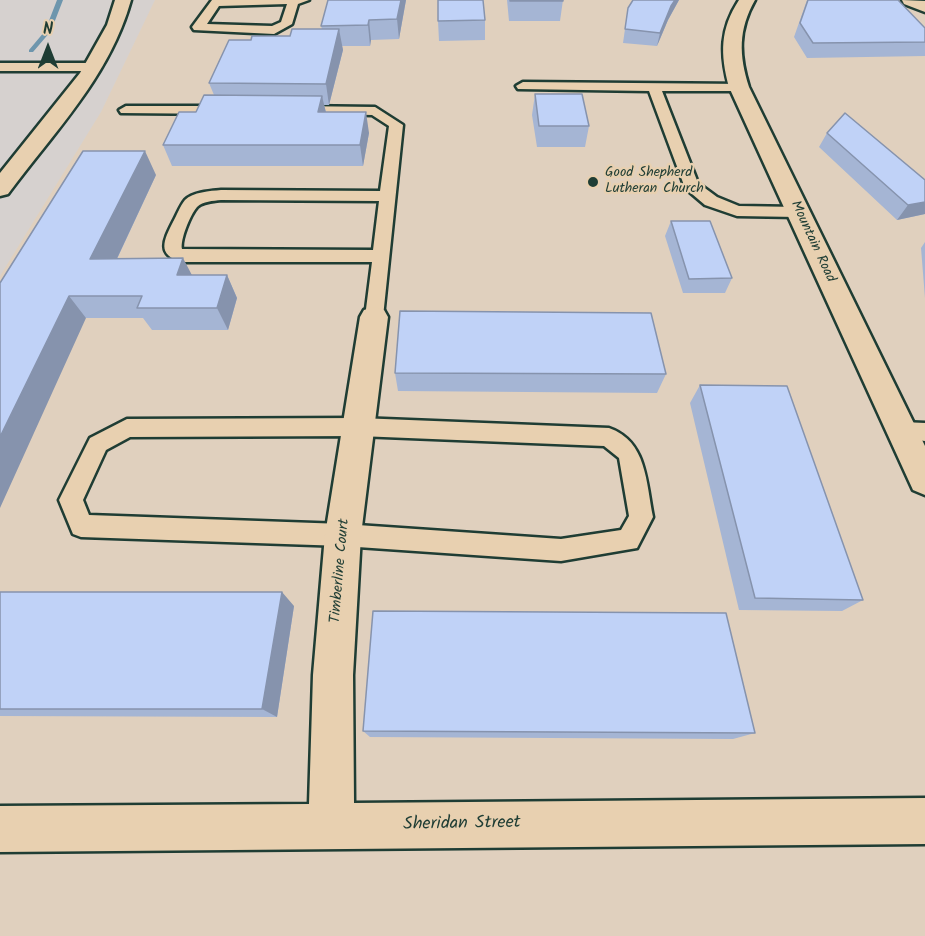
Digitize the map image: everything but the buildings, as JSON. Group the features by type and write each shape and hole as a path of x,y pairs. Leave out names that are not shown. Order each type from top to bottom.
{"street":[{"path":"0,189 93,67 119,20 123,0"},
{"name":"Mountain Road","path":"747,0 738,14 731,35 731,61 739,87 798,212 914,431 925,480"},
{"path":"910,0 925,7"},
{"name":"Timberline Court","path":"331,826 333,675 343,535 374,317"},
{"name":"Sheridan Street","path":"0,829 925,821"}],"lane":[{"path":"217,1 298,1 286,24 274,30 198,27 217,1"},
{"path":"0,67 93,67"},
{"path":"523,86 739,87"},
{"path":"654,87 691,185 711,201 737,211 798,212"},
{"path":"126,110 247,110"},
{"path":"282,110 375,111 396,124 374,317"},
{"path":"381,256 182,256 174,252 172,241 190,203 204,197 221,195 388,196"},
{"path":"359,427 609,437 629,454 641,517 628,540 561,550 343,535 81,526 71,500 98,444 126,428 359,427"}],"shaded area":[{"path":"0,0 155,0 101,112 0,276"}],"waterway":[{"path":"31,51 48,31 60,0"}],"place":[{"name":"Good Shepherd Lutheran Church","path":"593,182"}]}
